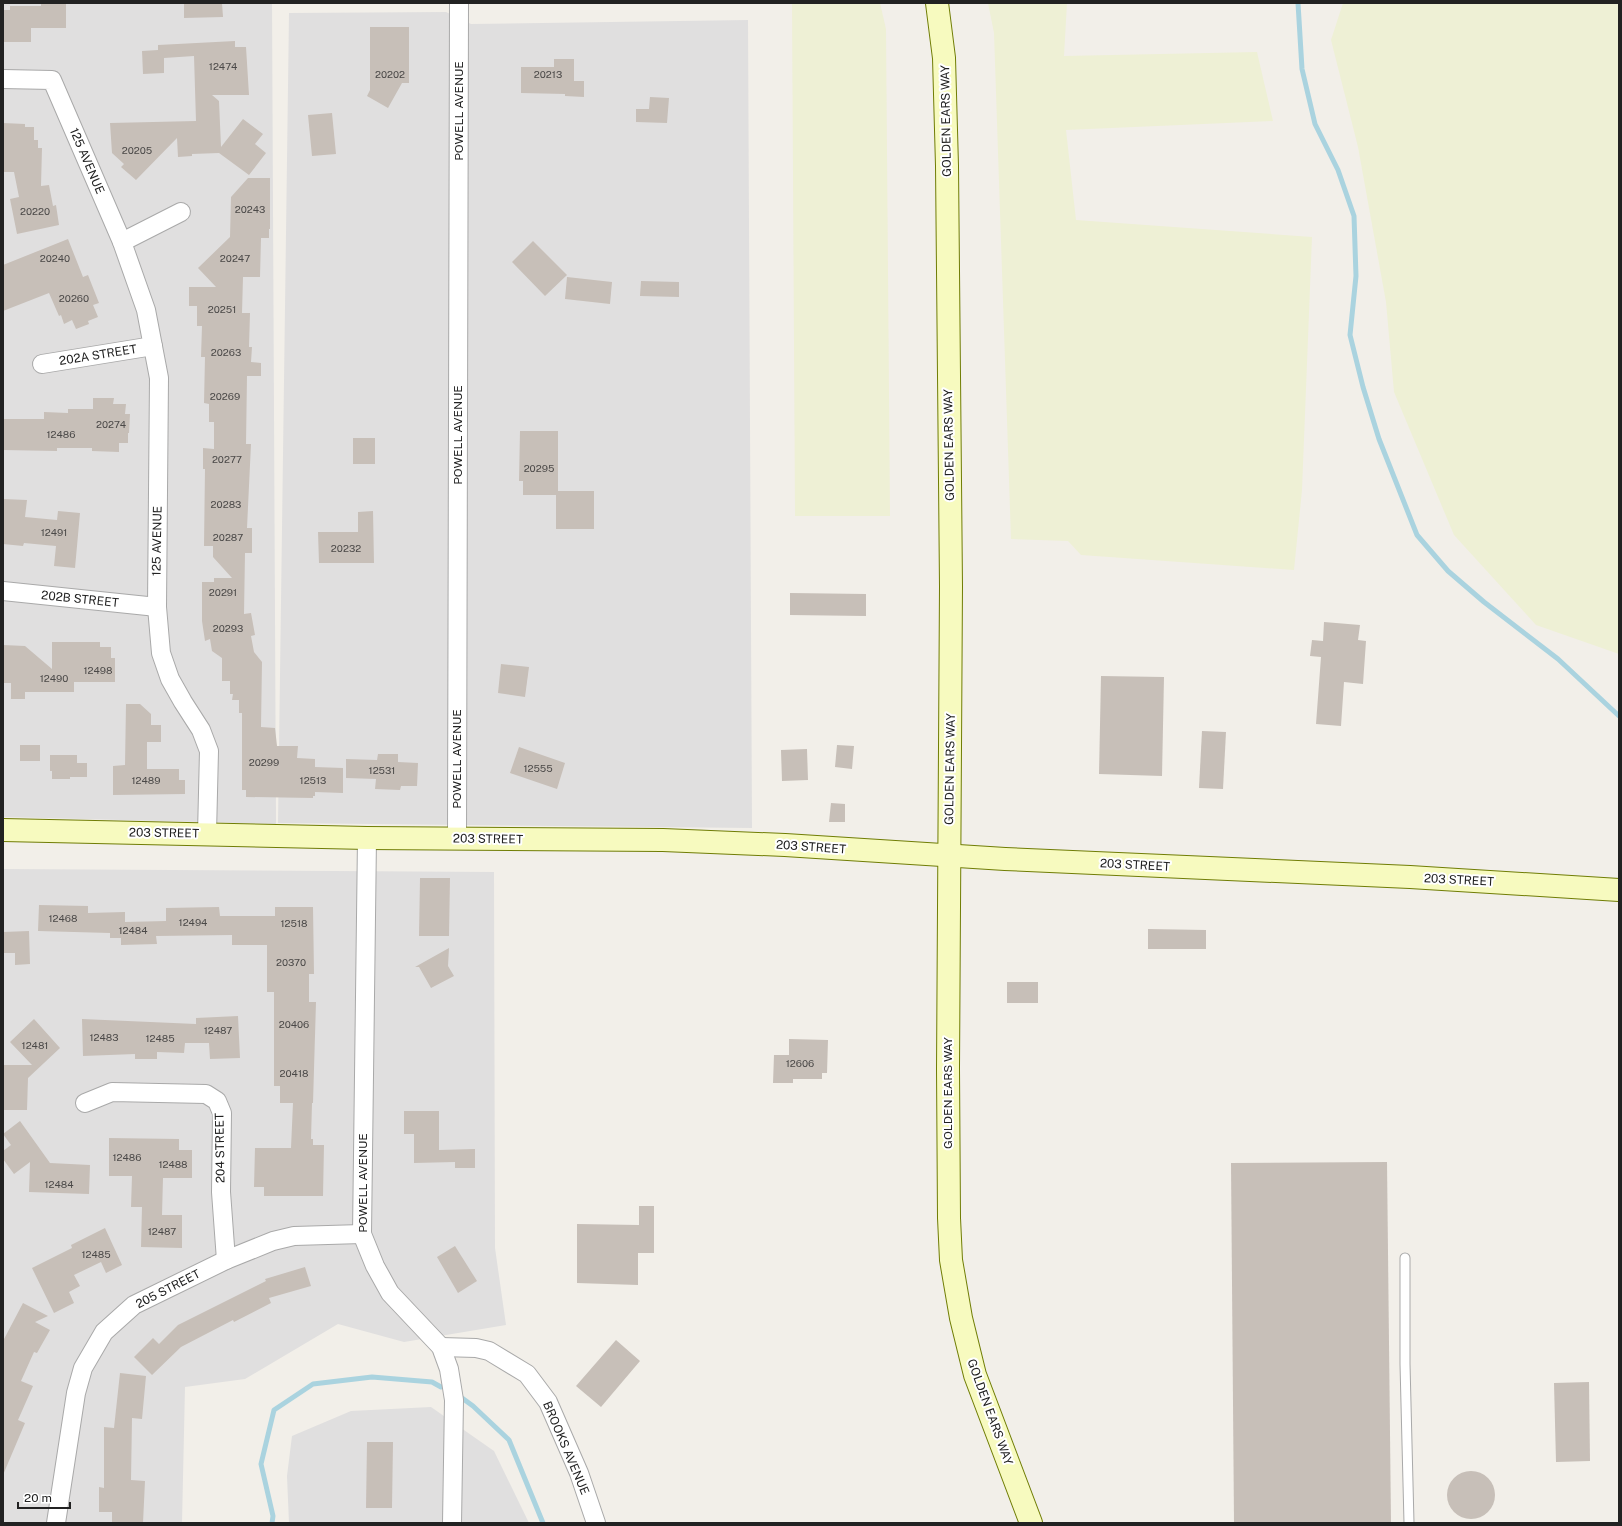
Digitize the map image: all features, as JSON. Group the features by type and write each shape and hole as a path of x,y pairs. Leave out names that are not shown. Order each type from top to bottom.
{"main road":[{"name":"GOLDEN EARS WAY","path":"937,3 944,58 947,166 951,578 949,856 949,1194 951,1260 960,1318 975,1375 1031,1523"},
{"name":"203 STREET","path":"3,830 366,838 662,840 774,845 949,856 1418,878 1619,890"}],"street":[{"name":"POWELL AVENUE","path":"457,839 459,3"},
{"name":"125 AVENUE","path":"3,79 52,80 122,242 146,310 159,378 157,606 161,653 170,679 201,730 209,751 207,834"},
{"path":"122,242 181,212"},
{"name":"202A STREET","path":"42,364 153,346"},
{"name":"202B STREET","path":"3,591 157,606"},
{"name":"POWELL AVENUE","path":"366,838 362,1234 375,1266 390,1293 441,1346 450,1369 454,1400 452,1523"},
{"name":"204 STREET","path":"85,1102 112,1092 206,1094 217,1101 222,1113 221,1192 226,1260"},
{"name":"205 STREET","path":"56,1523 76,1393 83,1368 104,1332 134,1305 226,1260 273,1241 294,1236 362,1234"},
{"name":"BROOKS AVENUE","path":"441,1346 476,1348 489,1351 527,1374 548,1402 579,1473 596,1523"}],"lane":[{"path":"1406,1258 1409,1523"}],"shaded area":[{"path":"3,3 272,3 276,824 3,817"},
{"path":"446,12 471,24 748,20 752,828 278,823 289,13"},
{"path":"3,869 494,872 495,1248 506,1325 404,1342 338,1324 245,1379 185,1387 182,1523 3,1523"},
{"path":"431,1407 494,1451 529,1523 289,1523 287,1476 292,1436 351,1411"}],"green space":[{"path":"792,3 880,3 886,29 890,516 795,516"},
{"path":"988,3 1067,3 1064,56 1257,52 1273,121 1066,130 1076,220 1312,237 1302,490 1294,570 1081,555 1068,541 1011,539 994,33"},
{"path":"1343,3 1619,3 1619,654 1536,625 1454,535 1394,392 1386,302 1358,147 1331,40"}],"building":[{"path":"41,3 66,3 66,28 31,28 31,42 3,42 3,10 10,10 10,6 41,6"},
{"path":"184,3 222,3 223,17 184,18"},
{"path":"370,27 409,27 409,83 402,83 388,108 367,96 370,90"},
{"path":"235,41 235,47 246,47 249,95 212,95 219,101 221,147 243,119 263,134 255,144 266,153 249,175 219,153 192,154 192,156 178,157 177,138 136,180 121,167 124,164 112,153 110,123 196,121 194,56 164,58 164,73 143,74 142,51 158,50 158,45"},
{"path":"554,59 574,59 574,81 584,81 584,97 565,96 565,94 521,93 521,67 554,67"},
{"path":"650,97 669,98 667,123 636,122 636,109 649,109"},
{"path":"332,113 336,154 312,156 308,115"},
{"path":"3,123 25,124 25,127 34,127 34,140 38,140 38,148 42,148 41,186 49,185 53,206 56,205 59,225 17,234 10,199 19,197 14,172 3,172"},
{"path":"248,178 270,178 270,229 269,238 261,238 260,277 243,277 242,313 250,313 249,347 252,347 251,362 261,363 261,376 247,376 246,444 251,444 247,528 252,528 252,553 245,553 244,614 251,613 255,635 251,636 254,652 262,662 261,727 275,728 277,746 298,746 297,758 315,759 315,767 343,768 343,793 315,792 315,796 313,796 313,798 246,797 246,790 242,790 242,713 239,713 239,700 232,700 233,694 230,694 230,681 222,681 222,658 212,651 210,639 205,641 202,621 202,582 214,582 214,578 232,578 213,557 213,546 204,546 205,469 203,469 203,448 214,449 214,422 209,422 209,404 204,403 205,357 201,357 202,326 197,326 197,306 189,306 189,287 216,287 198,268 230,237 231,197"},
{"path":"68,239 83,277 88,275 99,303 93,305 98,317 88,321 89,324 76,329 72,320 64,324 61,315 59,316 49,293 3,311 3,265"},
{"path":"533,241 567,275 545,296 512,262"},
{"path":"567,277 612,282 610,304 565,299"},
{"path":"641,281 679,282 679,297 640,296"},
{"path":"93,398 114,398 113,404 126,404 125,414 130,414 128,443 119,443 119,452 92,451 92,448 57,448 57,451 3,450 3,419 44,419 44,412 68,413 68,409 93,409"},
{"path":"520,431 558,431 558,491 594,491 594,529 556,529 556,495 523,495 523,481 519,481"},
{"path":"353,438 375,438 375,464 353,464"},
{"path":"3,499 27,500 25,517 57,520 58,511 80,513 75,568 54,566 56,546 24,543 23,546 3,544"},
{"path":"373,511 374,563 319,563 318,532 358,532 358,512"},
{"path":"790,593 866,594 866,616 790,615"},
{"path":"1324,622 1360,625 1358,640 1366,641 1363,684 1344,682 1341,726 1316,724 1321,657 1310,656 1312,640 1323,641"},
{"path":"52,642 100,642 100,647 111,647 111,658 115,658 115,682 74,682 74,692 25,692 25,699 11,699 11,683 3,683 3,645 25,646 52,669"},
{"path":"501,664 529,667 525,697 498,693"},
{"path":"1101,676 1164,677 1162,776 1099,774"},
{"path":"126,704 140,704 151,714 151,725 161,725 161,742 147,742 147,769 179,769 179,780 185,780 185,794 113,795 113,766 125,765"},
{"path":"1202,731 1226,732 1223,789 1199,788"},
{"path":"20,745 40,745 40,761 20,761"},
{"path":"837,745 854,746 852,769 835,767"},
{"path":"519,747 565,763 557,789 510,773"},
{"path":"807,749 808,780 782,781 781,750"},
{"path":"378,754 398,754 398,762 418,763 417,786 401,786 400,790 375,789 376,779 346,778 346,759 377,760"},
{"path":"50,755 77,755 77,763 87,763 87,777 52,779 52,771 50,771"},
{"path":"831,803 845,804 845,822 829,822"},
{"path":"420,878 450,878 449,936 419,936"},
{"path":"39,905 88,906 88,913 125,912 125,922 166,921 166,908 219,907 220,916 275,916 275,907 313,907 314,974 309,974 309,1002 316,1002 311,1139 313,1139 313,1145 324,1145 323,1196 264,1196 264,1187 254,1187 255,1148 291,1148 293,1103 280,1103 280,1086 274,1086 274,992 267,992 267,945 232,945 232,935 156,936 157,944 121,945 121,938 110,938 110,933 38,931"},
{"path":"1148,929 1206,930 1206,949 1148,949"},
{"path":"29,931 30,964 15,965 15,953 3,953 3,932"},
{"path":"449,948 448,966 454,976 431,988 419,967 415,967"},
{"path":"1007,982 1038,982 1038,1003 1007,1003"},
{"path":"238,1016 240,1058 210,1059 209,1043 185,1043 184,1053 157,1052 157,1059 135,1059 135,1054 83,1056 82,1019 196,1024 196,1018"},
{"path":"34,1019 60,1048 28,1078 27,1110 3,1110 3,1065 32,1065 10,1042"},
{"path":"789,1039 828,1040 827,1073 822,1073 822,1079 793,1079 793,1083 773,1083 774,1055 789,1055"},
{"path":"404,1111 439,1111 439,1150 475,1149 475,1168 455,1168 455,1162 414,1163 414,1134 404,1134"},
{"path":"20,1121 50,1163 90,1165 89,1194 29,1192 30,1162 14,1174 3,1159 3,1151 11,1145 3,1134"},
{"path":"109,1138 179,1139 179,1150 192,1150 192,1178 163,1178 162,1215 182,1215 182,1248 141,1247 142,1207 131,1207 132,1176 109,1176"},
{"path":"1387,1162 1391,1523 1234,1523 1231,1163"},
{"path":"639,1206 654,1206 654,1253 638,1253 638,1285 577,1283 577,1224 639,1225"},
{"path":"105,1228 122,1265 106,1273 101,1262 74,1275 80,1286 69,1292 74,1303 54,1313 32,1268 72,1248 71,1245"},
{"path":"455,1246 477,1281 458,1293 437,1257"},
{"path":"305,1267 311,1286 269,1298 271,1303 234,1322 233,1320 181,1347 152,1375 134,1357 153,1338 159,1344 178,1325 266,1281 265,1279"},
{"path":"23,1303 48,1316 35,1322 50,1330 37,1353 34,1352 21,1381 33,1386 18,1420 25,1423 3,1475 3,1341"},
{"path":"616,1340 640,1361 601,1407 576,1386"},
{"path":"120,1373 146,1376 142,1419 132,1418 131,1480 145,1481 143,1523 112,1523 112,1512 99,1512 99,1487 104,1488 104,1427 114,1428"},
{"path":"1589,1382 1590,1461 1556,1462 1554,1383"},
{"path":"367,1442 393,1442 392,1508 366,1508"},
{"path":"1466,1471 1476,1471 1488,1478 1495,1490 1495,1500 1488,1512 1476,1519 1466,1519 1458,1515 1451,1508 1447,1500 1447,1490 1451,1482 1458,1475"}],"waterway":[{"path":"1298,3 1302,69 1315,124 1338,170 1354,216 1356,276 1350,335 1363,387 1379,439 1417,535 1448,571 1484,602 1558,659 1619,716"},
{"path":"272,1523 273,1516 261,1464 274,1410 313,1384 372,1377 432,1382 441,1387"},
{"path":"462,1398 473,1406 509,1440 543,1523"}]}
